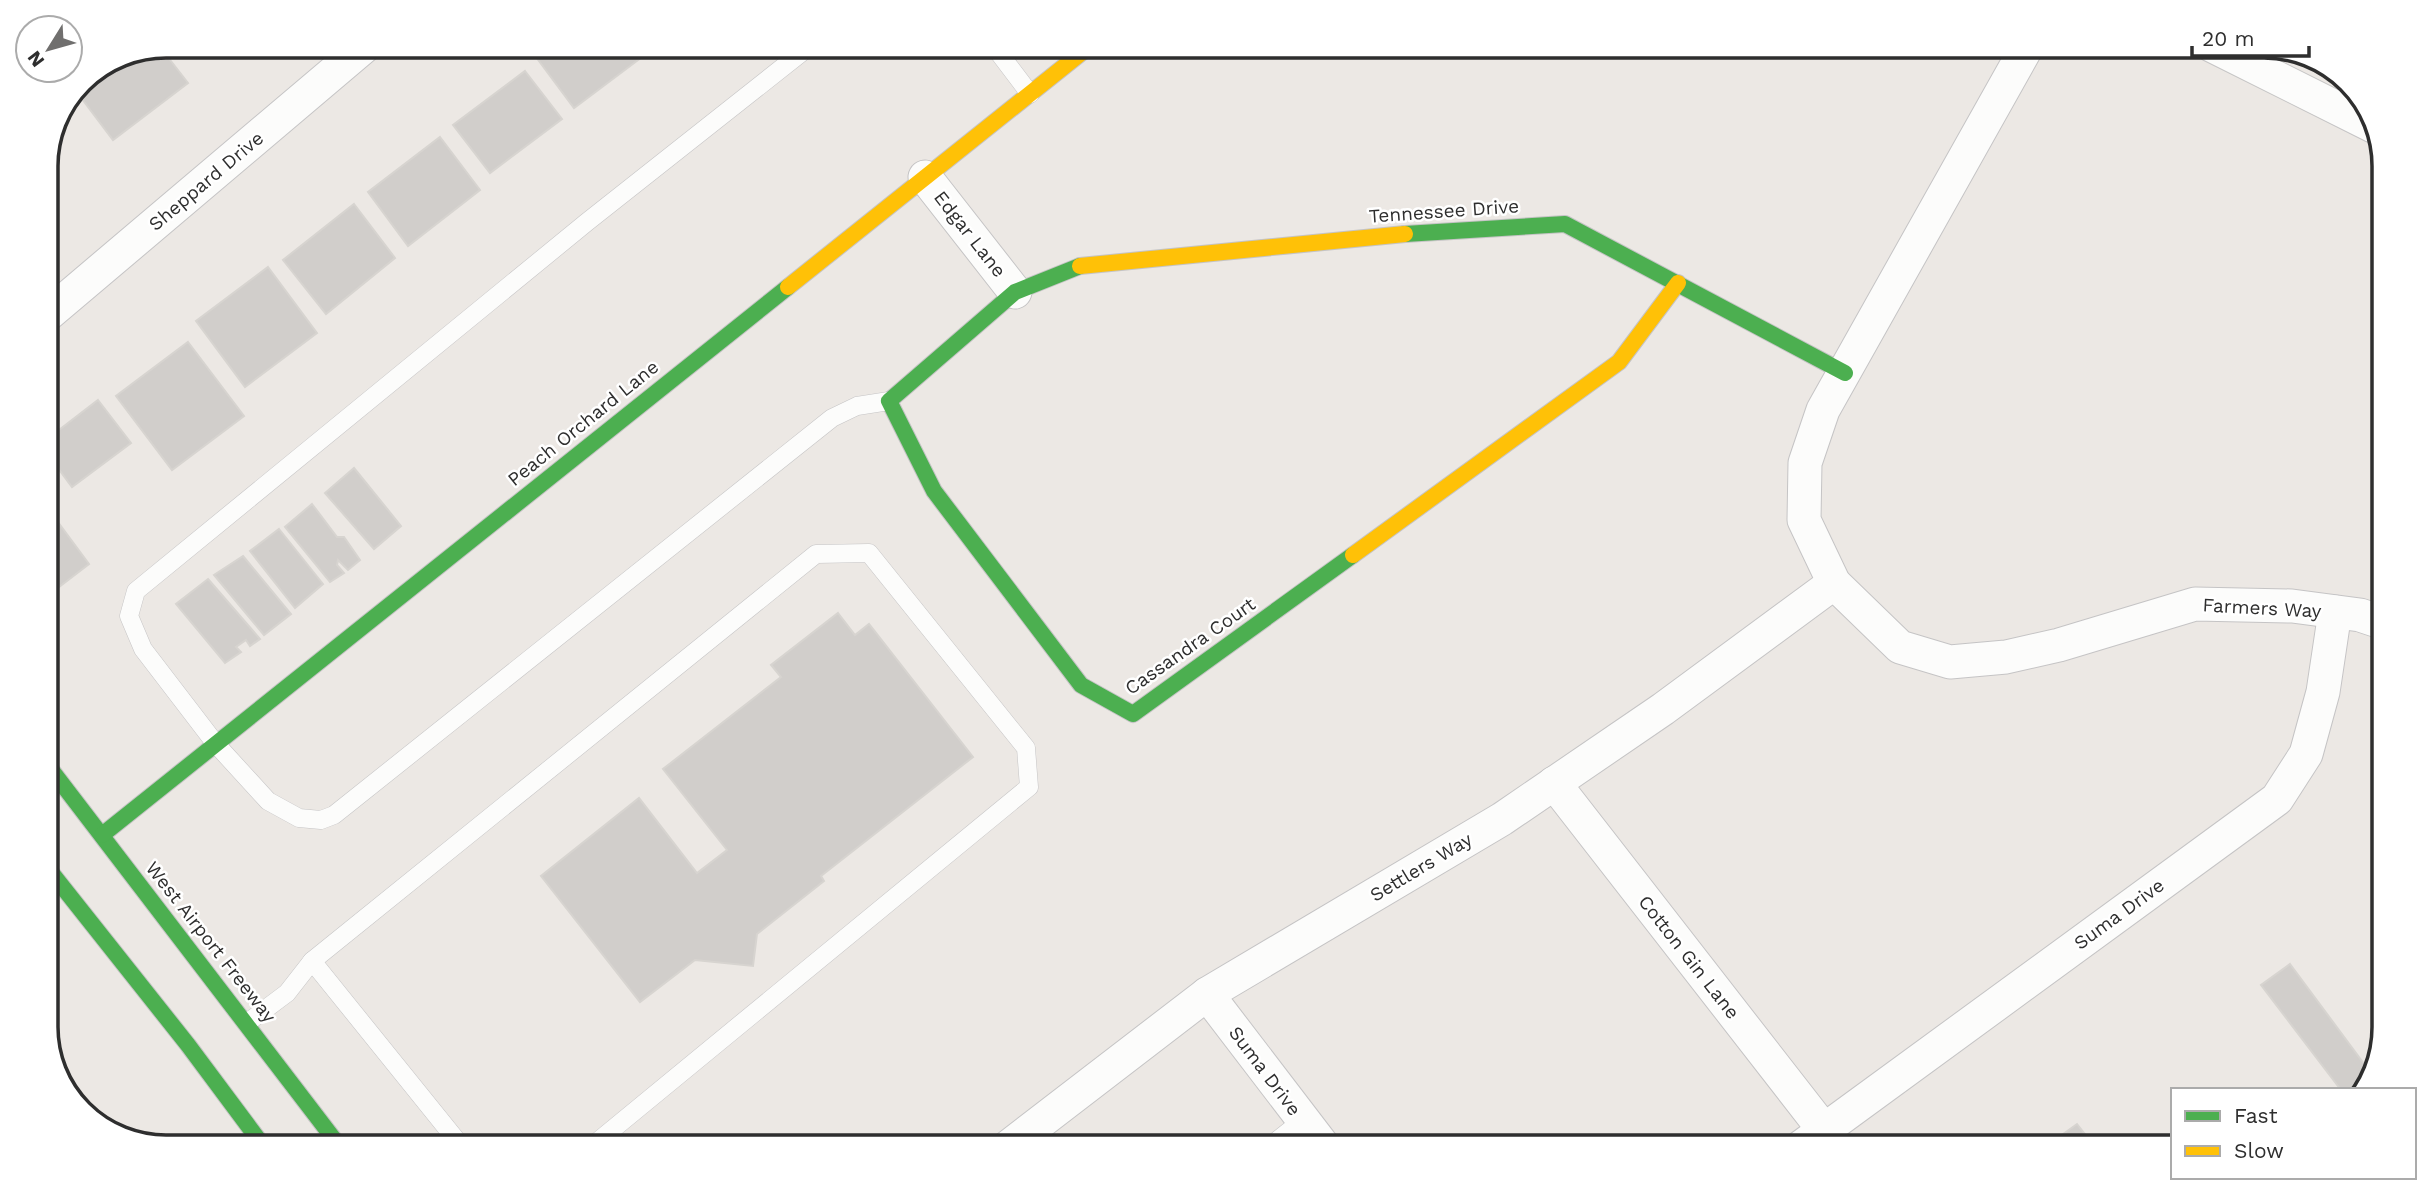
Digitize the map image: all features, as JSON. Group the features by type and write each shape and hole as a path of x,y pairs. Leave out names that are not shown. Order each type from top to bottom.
{"main road":[{"name":"Peach Orchard Lane","path":"102,835 1076,58"},
{"name":"Tennessee Drive","path":"1015,292 1082,265 1406,234 1565,224 1845,373"},
{"name":"Cassandra Court","path":"889,401 934,491 1081,685 1133,714 1619,362 1678,283"},
{"path":"889,401 1015,292"},
{"name":"West Airport Freeway","path":"58,778 331,1135"},
{"path":"58,881 188,1045 255,1135"}],"street":[{"name":"Sheppard Drive","path":"58,306 352,58"},
{"path":"1834,583 1804,520 1805,463 1824,410 2021,58"},
{"path":"2235,58 2362,120"},
{"name":"Edgar Lane","path":"925,177 1015,292"},
{"name":"Farmers Way","path":"1834,583 1900,647 1950,662 2006,657 2059,645 2195,604 2292,606 2372,619"},
{"name":"Settlers Way","path":"1024,1135 1207,995 1502,818 1662,709 1834,583"},
{"name":"Suma Drive","path":"1817,1135 2277,799 2306,754 2323,692 2335,611"},
{"name":"Cotton Gin Lane","path":"1554,783 1809,1135"},
{"name":"Suma Drive","path":"1207,995 1315,1135"}],"lane":[{"path":"796,58 587,222 136,591 129,616 144,649 215,743 268,801 299,818 321,820 334,814 832,418 857,406 889,401"},
{"path":"1002,58 1030,94"},
{"path":"247,1023 287,993 312,961 816,554 869,553 1026,748 1029,787 607,1135"},
{"path":"312,961 452,1135"},
{"path":"1284,1135 1303,1120"}],"building":[{"path":"169,58 188,83 113,140 82,98 94,84 131,63"},
{"path":"537,58 641,58 574,108"},
{"path":"525,71 562,119 490,173 453,125"},
{"path":"440,137 480,190 408,246 368,192"},
{"path":"354,204 395,258 326,314 283,260"},
{"path":"268,267 317,333 245,387 196,321"},
{"path":"188,342 244,416 172,470 116,396"},
{"path":"98,400 131,443 72,487 58,468 58,431"},
{"path":"354,468 401,526 374,549 325,493"},
{"path":"312,504 337,537 344,537 360,560 348,570 338,560 337,565 344,573 330,582 285,527"},
{"path":"58,522 89,564 58,588"},
{"path":"279,529 323,584 295,608 250,551"},
{"path":"243,556 291,614 264,635 214,575"},
{"path":"208,579 260,639 250,646 246,640 236,647 241,652 225,663 176,604"},
{"path":"838,613 855,635 869,624 973,757 821,876 824,881 757,934 753,966 695,960 640,1002 541,876 639,798 697,873 727,850 663,769 781,677 771,665"},
{"path":"2290,964 2365,1065 2353,1088 2339,1088 2261,985"},
{"path":"2077,1124 2086,1135 2062,1135"}],"traffic: fast":[{"path":"1405,234 1565,224 1845,373"},
{"path":"1080,266 1015,292 889,401 934,491 1081,685 1133,714 1353,555"},
{"path":"102,835 788,287"},
{"path":"58,779 331,1135"},
{"path":"58,881 188,1045 255,1135"}],"traffic: slow":[{"path":"788,287 1075,58"},
{"path":"1080,266 1405,234"},
{"path":"1353,555 1619,362 1678,283"}]}
